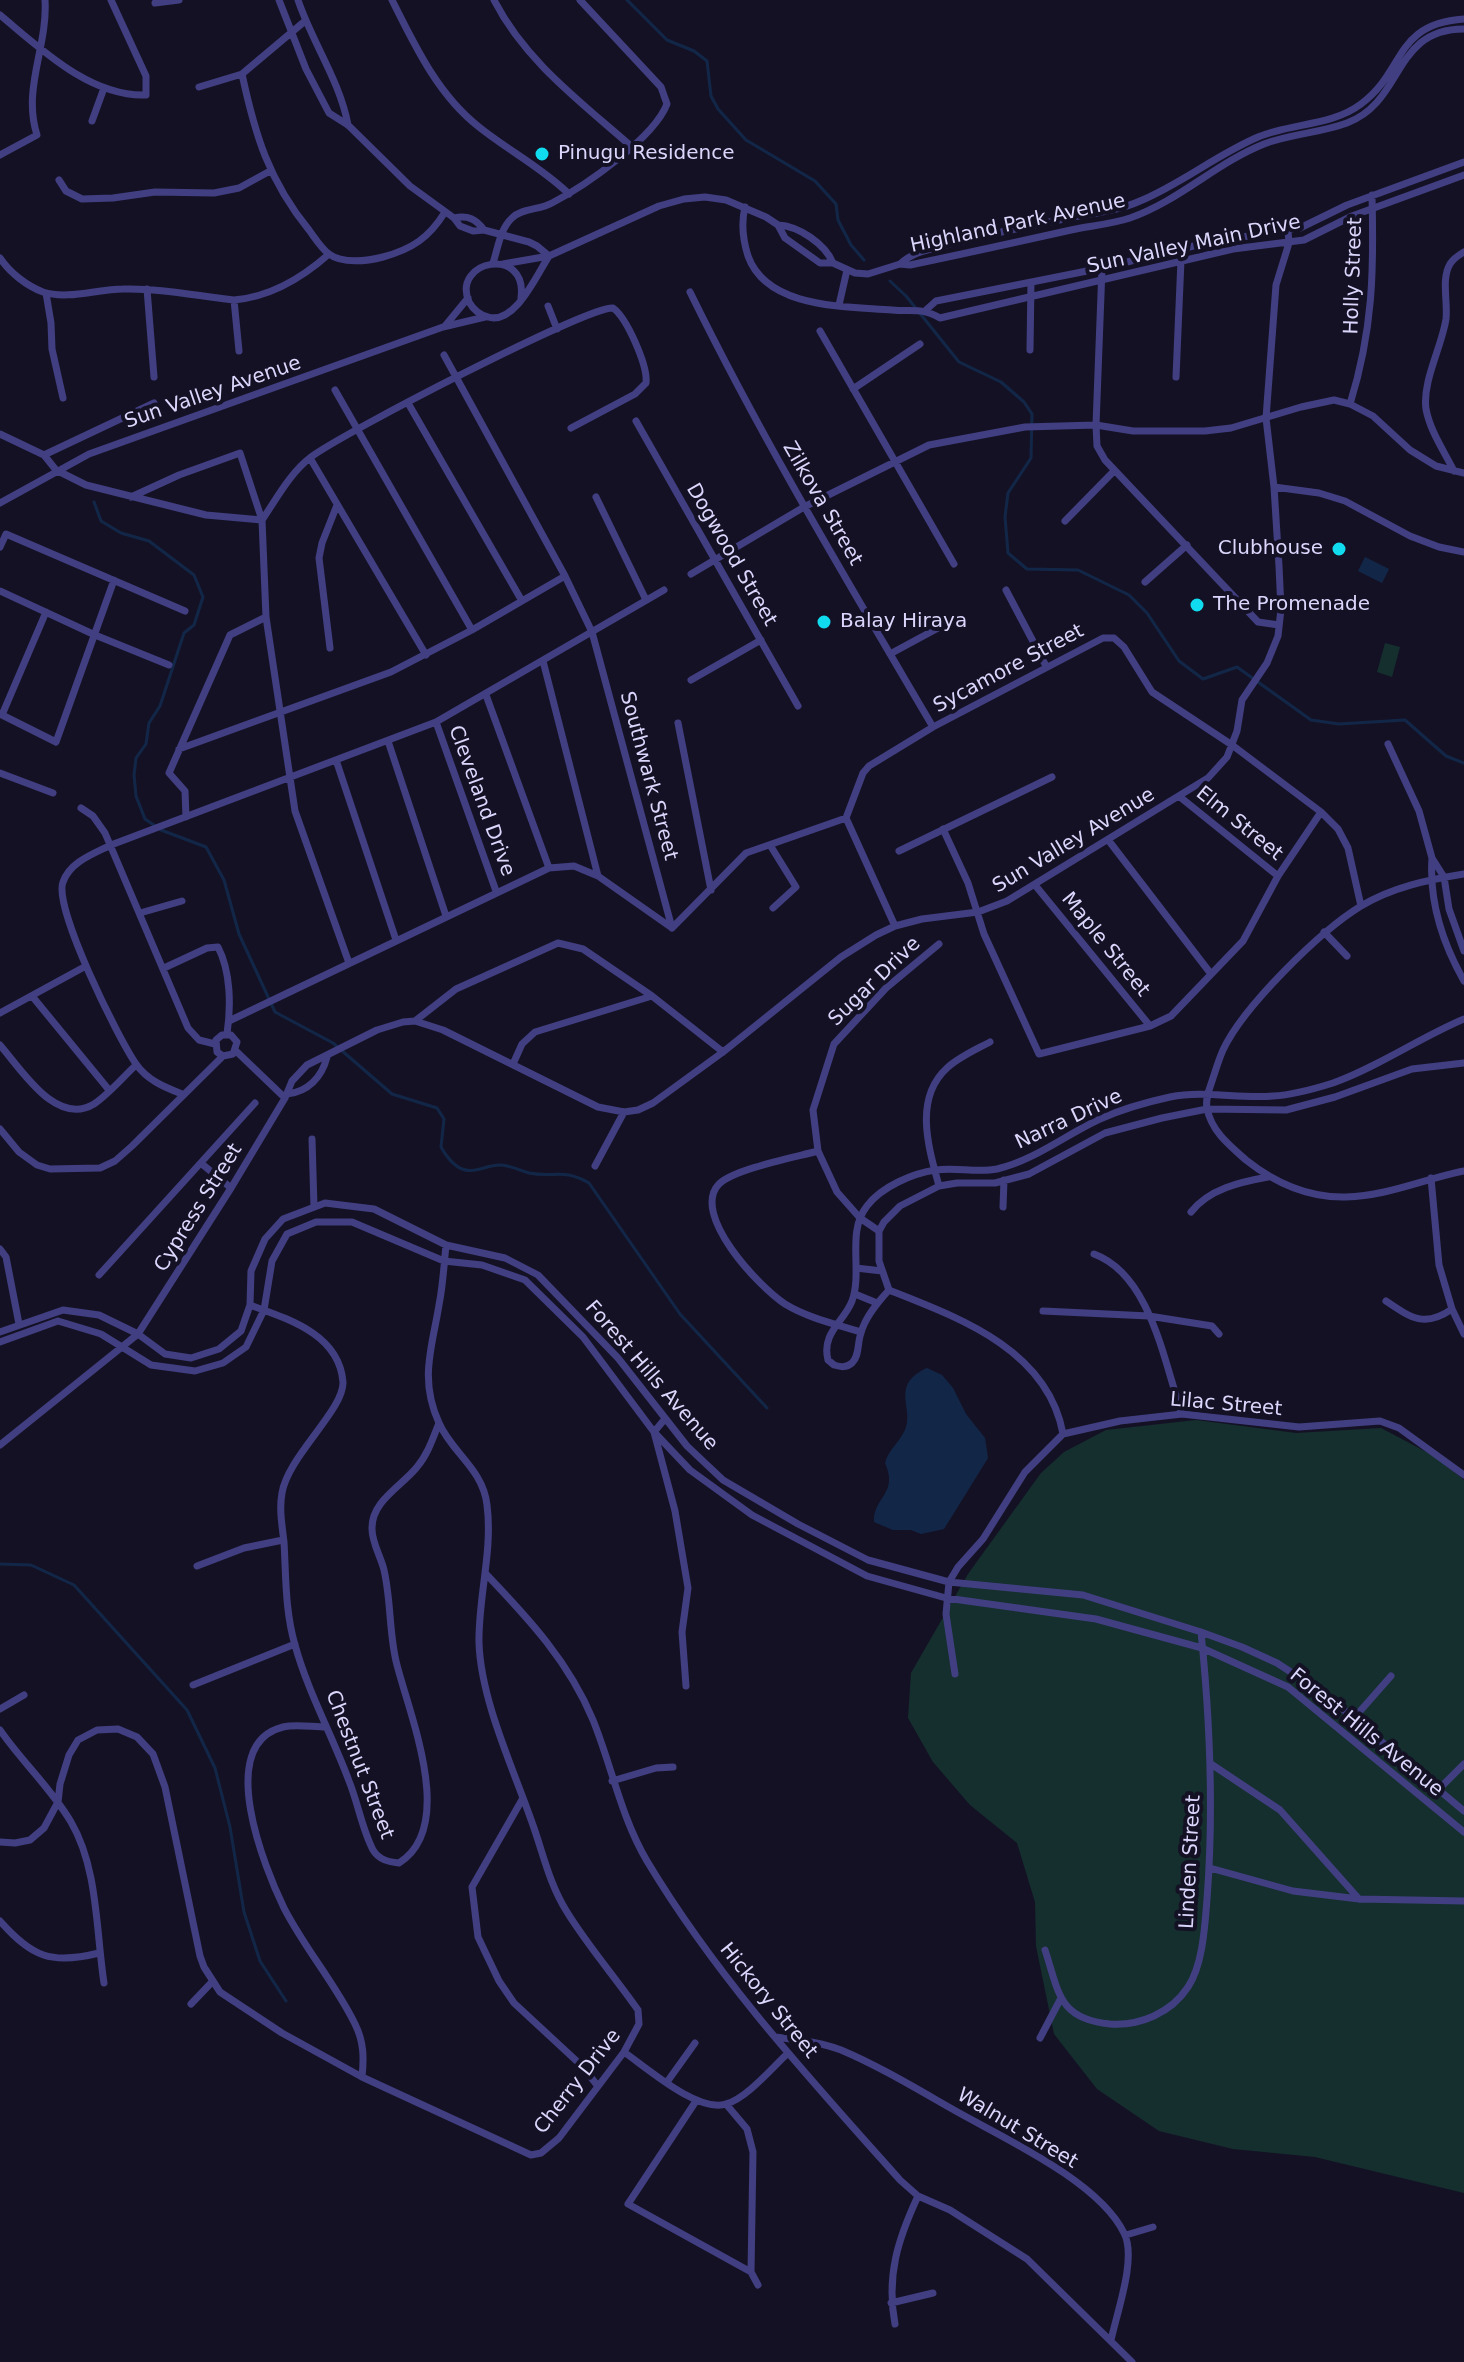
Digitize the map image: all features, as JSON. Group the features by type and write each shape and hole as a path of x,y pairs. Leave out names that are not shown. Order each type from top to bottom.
{"street":[{"path":"0,155 37,135 31,99 44,30 45,0"},
{"path":"0,15 78,74 104,88 124,94 146,95 146,76 111,0"},
{"path":"155,3 179,0"},
{"path":"279,0 291,35 329,113 348,125 410,186 454,218 464,216 477,221 484,230 537,246 549,256"},
{"path":"298,0 344,104 348,125"},
{"path":"392,0 453,103 503,146 550,176 569,194"},
{"path":"494,0 520,43 539,64 632,147"},
{"path":"493,263 506,225 518,214 549,205 569,194 632,147 660,118 667,104 661,87 580,0"},
{"name":"Highland Park Avenue","path":"900,264 909,255 963,241 1125,207 1169,187 1214,158 1262,135 1346,113 1369,98 1409,41 1420,31 1464,19"},
{"path":"199,87 242,74 305,21"},
{"name":"Highland Park Avenue","path":"1451,24 1464,29"},
{"name":"Highland Park Avenue","path":"778,225 785,238 820,263 833,263 847,270 868,274 900,264 920,263 1128,219 1265,144 1348,123 1362,115 1387,91 1414,47 1451,24"},
{"path":"242,74 254,130 270,171 298,216 329,254 352,260 372,260 405,251 434,230 445,212"},
{"path":"92,121 104,88"},
{"name":"Sun Valley Main Drive","path":"923,310 936,301 1102,268 1210,242 1288,231 1372,195 1464,162"},
{"path":"59,180 66,191 82,199 113,198 155,192 214,193 239,188 270,171"},
{"name":"Sun Valley Main Drive","path":"745,207 742,217 745,246 759,277 787,294 839,305 923,310 940,318 1233,249 1289,243 1464,175"},
{"name":"Holly Street","path":"1350,404 1367,346 1373,296 1372,195"},
{"path":"549,256 518,305 507,315 485,317 474,309 468,298 468,281 485,264 549,256 639,214 684,199 726,200 745,207"},
{"name":"Highland Park Avenue","path":"745,207 778,225 791,226 828,251 833,263"},
{"name":"Sun Valley Avenue","path":"624,1112 653,1103 723,1052 841,957 895,926 922,919 978,912 1007,901 1180,797 1208,778 1227,757 1242,700 1267,663 1278,636 1280,581 1266,418 1276,285 1289,243 1288,231"},
{"path":"798,247 806,236"},
{"path":"1176,377 1180,250"},
{"path":"1454,471 1432,428 1426,406 1431,372 1446,315 1449,265 1464,252"},
{"path":"0,258 18,277 46,293 67,295 101,290 147,289 234,300 284,286 329,254"},
{"path":"503,264 521,281 521,298"},
{"path":"1102,268 1097,446 1113,472 1187,545 1258,622 1279,625"},
{"path":"839,305 847,270"},
{"path":"1030,350 1031,282"},
{"path":"147,289 154,377"},
{"name":"Zilkova Street","path":"690,292 804,507 933,727"},
{"path":"46,293 52,349 63,398"},
{"name":"Sun Valley Avenue","path":"443,327 468,298"},
{"path":"234,300 239,351"},
{"path":"548,306 557,329"},
{"path":"262,520 288,481 310,458 358,429 557,329 602,309 613,308 623,317 647,375 641,389 571,428"},
{"name":"Sun Valley Avenue","path":"1,502 89,454 443,327 485,317"},
{"path":"820,331 954,564"},
{"path":"853,389 920,344"},
{"name":"Southwark Street","path":"444,355 565,576 592,632 672,928"},
{"path":"335,390 472,630"},
{"path":"691,574 804,507 929,445 1025,427 1096,425 1133,431 1205,431 1231,428 1334,400 1373,416 1410,450 1436,466 1464,473"},
{"path":"44,455 154,403"},
{"path":"408,403 522,601"},
{"name":"Dogwood Street","path":"636,421 798,706"},
{"path":"0,434 44,455 56,470 86,485 206,515 262,520"},
{"path":"131,497 179,475 240,453 262,520 266,617 295,811 349,963"},
{"path":"310,458 426,655"},
{"path":"1065,521 1113,472"},
{"path":"1274,487 1319,493 1345,501 1410,536 1464,552"},
{"path":"596,497 646,600"},
{"path":"330,648 319,558 337,505"},
{"path":"0,547 6,534 185,611"},
{"path":"1145,582 1187,545"},
{"path":"179,749 360,686 426,655 565,576"},
{"path":"46,612 1,714 56,742 114,580"},
{"path":"182,1094 160,1085 136,1065 86,966 63,909 62,883 67,873 83,858 111,845 436,722 664,590"},
{"path":"1006,590 1046,666"},
{"path":"0,591 169,665"},
{"path":"186,817 185,791 169,773 230,635 266,617"},
{"path":"890,654 940,627"},
{"name":"Sycamore Street","path":"846,818 863,773 869,766 933,727 1046,666 1103,638 1114,638 1124,647 1152,692 1232,745 1321,812 1338,829 1348,848 1361,906"},
{"path":"691,680 761,640"},
{"path":"543,661 598,876"},
{"path":"486,695 549,868"},
{"name":"Cleveland Drive","path":"436,722 496,891"},
{"path":"678,723 711,890"},
{"path":"388,741 446,916"},
{"path":"1388,744 1419,811 1432,858 1444,877 1449,909 1464,951"},
{"path":"336,760 396,940"},
{"path":"0,773 53,793"},
{"path":"899,851 1052,777"},
{"name":"Elm Street","path":"1180,797 1278,876"},
{"path":"81,808 98,823 111,845 188,1028 199,1040 215,1044"},
{"path":"943,829 978,912 984,934 1039,1054 1150,1026 1171,1016 1243,941 1278,876 1321,812"},
{"path":"229,1021 549,868 574,866 598,876 672,928 746,853 846,818 895,926"},
{"path":"1109,841 1211,974"},
{"path":"770,845 796,887 773,908"},
{"path":"1432,858 1430,879 1435,912 1464,981"},
{"path":"1464,874 1399,887 1361,906 1324,932 1258,1000 1224,1048 1208,1093 1207,1109 1221,1139 1268,1177 1304,1192 1342,1197 1379,1195 1464,1171"},
{"name":"Maple Street","path":"1035,885 1150,1026"},
{"path":"140,913 182,901"},
{"path":"1324,932 1347,956"},
{"path":"415,1021 456,989 558,943 583,949 652,996 723,1052"},
{"name":"Sugar Drive","path":"879,1231 860,1218 837,1192 818,1151 813,1110 834,1044 886,988 939,944"},
{"path":"164,968 207,948 218,947 223,956 229,995 227,1034"},
{"path":"0,1013 86,966"},
{"path":"32,996 109,1090"},
{"path":"513,1064 522,1044 535,1032 652,996"},
{"name":"Narra Drive","path":"860,1218 866,1206 882,1191 903,1180 935,1170 994,1170 1028,1159 1112,1115 1169,1097 1208,1093 1273,1096 1334,1082 1464,1019"},
{"path":"286,1096 292,1081 316,1059 327,1057 391,1025 415,1021 443,1030 598,1107 624,1112 595,1166"},
{"path":"236,1051 230,1056 223,1056 217,1052 215,1044 219,1037 227,1034 235,1038 236,1051 286,1096"},
{"path":"939,1186 926,1121 927,1103 935,1084 951,1065 990,1042"},
{"path":"0,1045 51,1103 64,1108 94,1104 136,1065"},
{"path":"0,1129 19,1152 37,1165 50,1169 100,1168 115,1161 132,1146 223,1056"},
{"path":"286,1096 301,1091 317,1079 327,1057"},
{"name":"Narra Drive","path":"879,1231 900,1206 939,1186 1004,1180 1029,1174 1105,1133 1207,1109 1286,1110 1335,1097 1412,1069 1464,1063"},
{"name":"Cypress Street","path":"0,1445 138,1334 286,1096"},
{"path":"99,1275 255,1103"},
{"path":"312,1139 314,1207"},
{"path":"818,1151 721,1182 712,1194 712,1208 717,1225 738,1258 783,1302 861,1332"},
{"path":"202,1164 231,1188"},
{"path":"1191,1212 1201,1200 1224,1189 1240,1182 1268,1177"},
{"path":"1431,1178 1439,1265 1452,1309 1464,1334"},
{"path":"1003,1207 1004,1180"},
{"name":"Forest Hills Avenue","path":"0,1332 63,1310 99,1315 138,1334 165,1354 191,1358 219,1349 241,1331 250,1305 251,1271 265,1239 283,1219 325,1203 374,1209 446,1245 505,1258 538,1275 618,1358 664,1420 723,1480 798,1524 868,1560 949,1582 1083,1595 1201,1632 1277,1663 1326,1695 1464,1811"},
{"path":"860,1218 855,1294 827,1341 828,1360 840,1367 853,1362 861,1332 877,1303 889,1290"},
{"name":"Forest Hills Avenue","path":"0,1342 58,1321 101,1334 151,1365 195,1371 223,1363 246,1347 264,1310 272,1261 287,1234 316,1222 352,1222 444,1261 482,1265 525,1280 583,1337 654,1432 690,1470 752,1515 867,1576 946,1598 1096,1619 1202,1648 1288,1687 1464,1832"},
{"path":"879,1231 882,1271 889,1290 939,1310 1011,1350 1032,1369 1048,1392 1059,1412 1063,1434 1025,1472 983,1539 949,1582 946,1598 955,1674"},
{"name":"Cherry Drive","path":"0,1842 30,1840 44,1828 58,1802 69,1755 78,1740 97,1730 118,1729 137,1737 153,1754 165,1787 200,1956 212,1982 230,2000 362,2077 531,2155 541,2153 559,2138 624,2052 639,2024 638,2010 567,1912 547,1875 485,1685 479,1643 486,1574 487,1503 474,1469 439,1423 429,1391 427,1372 446,1245"},
{"path":"0,1249 6,1257 19,1324"},
{"path":"1094,1254 1118,1267 1149,1316 1163,1346 1168,1374 1182,1414"},
{"path":"856,1268 882,1271"},
{"path":"855,1294 877,1303"},
{"path":"1386,1301 1403,1313 1421,1320 1437,1319 1452,1309"},
{"name":"Chestnut Street","path":"250,1305 295,1322 314,1333 328,1347 339,1366 343,1385 338,1402 295,1460 282,1491 281,1516 289,1614 295,1644 360,1807 373,1850 388,1862 399,1863 416,1847 422,1831 426,1786 424,1761 396,1662 386,1579 372,1530 378,1507 420,1464 439,1423"},
{"path":"1043,1311 1149,1316 1212,1326 1219,1334"},
{"name":"Lilac Street","path":"1063,1434 1120,1421 1182,1414 1299,1427 1380,1421 1399,1428 1464,1475"},
{"path":"664,1420 654,1432 675,1511 688,1588 682,1632 686,1686"},
{"path":"197,1566 244,1548 283,1540"},
{"name":"Hickory Street","path":"486,1574 546,1639 570,1672 593,1722 636,1842 703,1946 788,2053 900,2180 918,2196 950,2210 1027,2259 1132,2362"},
{"name":"Linden Street","path":"1061,1998 1073,2014 1091,2022 1117,2024 1151,2019 1177,2000 1190,1985 1203,1941 1210,1868 1211,1764 1201,1632"},
{"path":"193,1685 295,1644"},
{"path":"1354,1718 1391,1676"},
{"path":"0,1709 24,1695"},
{"path":"326,1727 281,1728 267,1735 256,1746 246,1778 262,1855 283,1906 356,2025 365,2051 362,2077"},
{"path":"0,1730 72,1824 88,1867 104,1983"},
{"path":"1211,1764 1280,1810 1359,1899"},
{"path":"1439,1789 1464,1764"},
{"path":"612,1781 656,1768 673,1767"},
{"path":"523,1798 472,1887 478,1937 499,1981 514,2003 582,2066 597,2085"},
{"path":"1210,1868 1293,1891 1359,1899 1464,1901"},
{"path":"0,1921 18,1941 47,1957 79,1958 99,1953"},
{"path":"1040,2038 1061,1998 1045,1950"},
{"path":"191,2004 212,1982"},
{"name":"Walnut Street","path":"775,2037 841,2050 949,2107 1069,2176 1115,2217 1126,2235"},
{"path":"667,2082 695,2043"},
{"path":"624,2052 705,2104 726,2104 749,2089 788,2053"},
{"path":"696,2101 628,2204 751,2272"},
{"path":"726,2104 747,2129 753,2152 751,2272 758,2285"},
{"path":"895,2324 891,2281 895,2254 918,2196"},
{"path":"1111,2340 1128,2265 1126,2235 1153,2227"},
{"path":"891,2303 933,2293"}],"green space":[{"path":"1385,643 1400,647 1392,677 1377,672"},
{"path":"1196,1420 1296,1433 1381,1428 1436,1457 1464,1480 1464,2193 1315,2157 1233,2149 1159,2131 1097,2089 1054,2034 1036,1946 1035,1902 1017,1843 970,1805 933,1762 908,1718 911,1673 968,1574 1041,1473 1064,1452 1106,1430"}],"water":[{"path":"1365,557 1389,569 1382,583 1358,571"},
{"path":"927,1368 942,1375 953,1388 966,1414 985,1438 988,1458 944,1529 921,1534 911,1530 893,1530 874,1522 877,1507 889,1482 885,1463 903,1435 907,1422 906,1390 909,1382"}],"waterway":[{"path":"627,0 667,40 694,51 707,61 711,96 718,109 746,140 815,181 836,204 838,220 851,245 864,260"},
{"path":"890,281 906,296 959,362 1001,382 1024,402 1032,414 1031,458 1008,493 1005,517 1008,553 1027,569 1078,570 1129,595 1147,613 1179,661 1203,679 1237,667 1311,720 1339,724 1405,720 1446,756 1464,763"},
{"path":"94,502 101,521 121,533 149,541 194,575 203,597 194,625 184,633 160,706 149,723 146,744 136,758 136,796 145,819 161,830 206,847 224,880 239,934 275,1012 333,1043 392,1094 437,1108 444,1119 441,1147 459,1168 471,1170 503,1165 529,1173 572,1176 589,1183 680,1314 767,1408"},
{"path":"0,1564 31,1565 74,1585 187,1710 215,1768 230,1827 244,1912 260,1961 286,2001"}],"place":[{"name":"Pinugu Residence","path":"542,154"},
{"name":"Clubhouse","path":"1339,549"},
{"name":"The Promenade","path":"1197,605"},
{"name":"Balay Hiraya","path":"824,622"}]}
